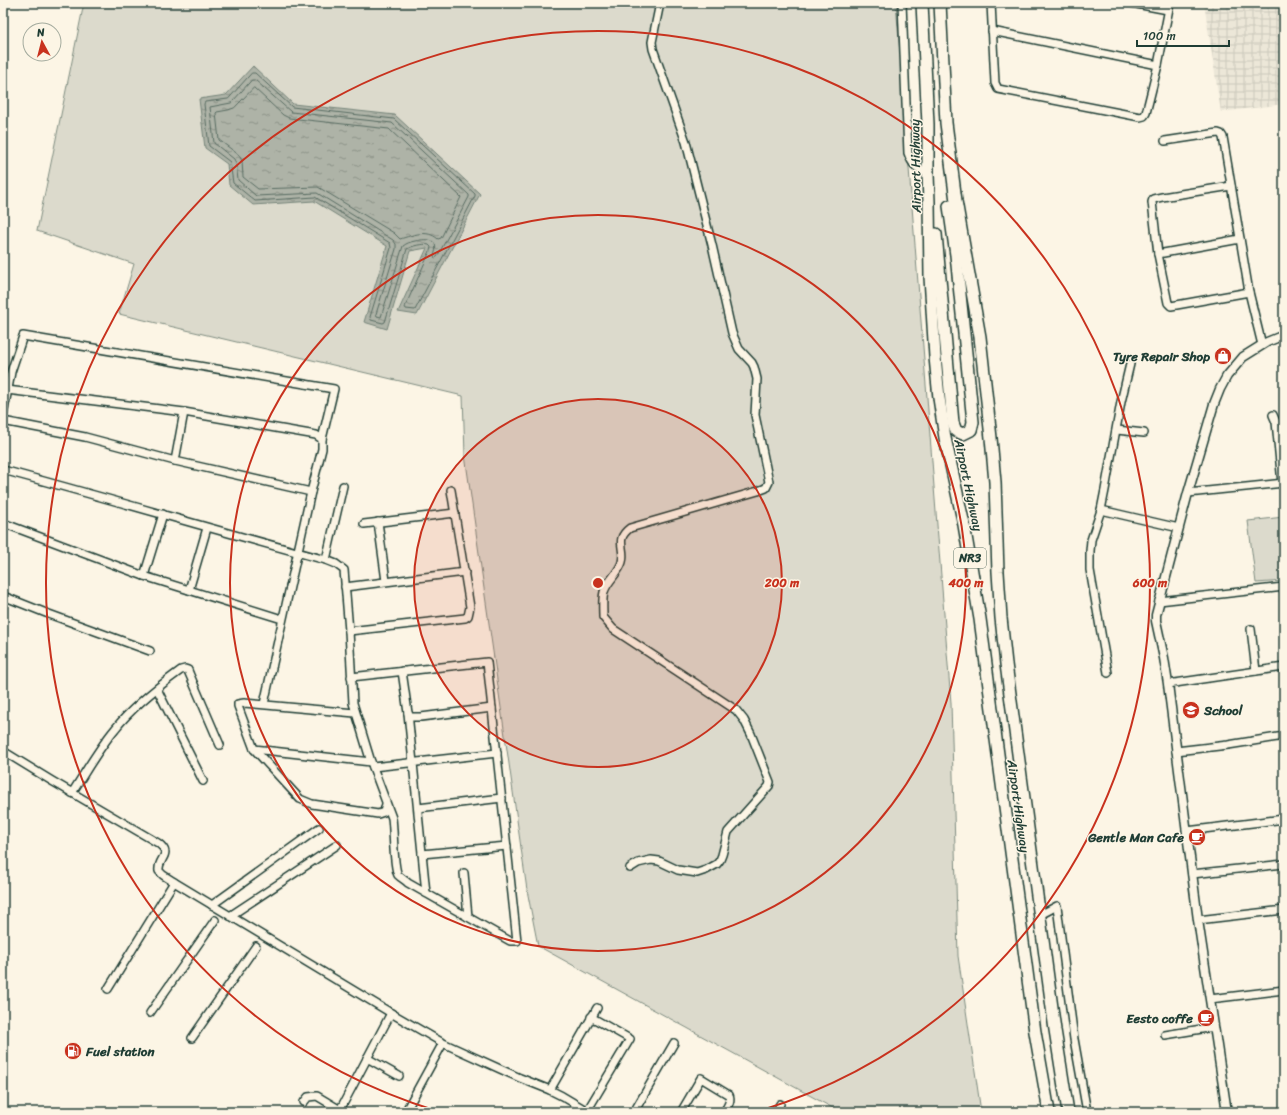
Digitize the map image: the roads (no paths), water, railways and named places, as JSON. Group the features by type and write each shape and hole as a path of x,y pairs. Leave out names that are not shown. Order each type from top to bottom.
{"highway":[{"name":"Airport Highway","path":"922,3 928,128 930,277 934,350 939,398 945,438 964,525 980,619 1035,1032 1048,1112"},
{"name":"Airport Highway","path":"940,3 946,123 956,201 975,309 983,365 995,482 1001,618 1055,1030 1068,1112"},
{"path":"928,128 953,423 956,431 963,434 971,430 973,422 956,255 948,200 944,93"}],"street":[{"path":"630,868 638,863 651,860 659,861 678,870 697,873 716,864 722,855 728,832 769,786 770,782 751,734 744,720 736,710 613,629 603,617 604,592 622,562 621,540 625,532 630,528 758,491 766,488 769,482 755,416 757,379 754,367 739,349 732,332 686,142 653,49 652,42 660,3"},
{"path":"902,3 908,153 914,166 918,170 928,174"},
{"path":"991,3 996,87 1140,118 1146,114 1158,65 1169,7 1131,3"},
{"path":"992,31 1158,65"},
{"path":"1166,141 1218,133 1221,134 1225,143 1249,292 1262,345"},
{"path":"1231,186 1153,199 1152,202 1158,254 1168,303 1170,305 1199,302 1249,292"},
{"path":"1158,254 1240,239"},
{"path":"1227,1112 1198,920 1168,684 1156,621 1159,601 1178,528 1214,404 1223,382 1243,356 1284,335"},
{"path":"3,416 11,372 23,336 334,389 322,439 322,449 297,552 264,704"},
{"path":"1108,673 1090,570 1090,551 1091,540 1101,510 1121,402 1130,364"},
{"path":"7,390 184,412 316,435 322,439"},
{"path":"176,461 184,412"},
{"path":"1188,493 1283,483 1276,422 1273,415"},
{"path":"3,421 85,437 176,461 311,492"},
{"path":"1117,430 1144,433"},
{"path":"3,470 326,560 336,564 344,570 349,632 351,677 353,703 372,764 392,818 395,865 398,875 408,883 510,941 517,941 487,662 351,677"},
{"path":"326,560 343,486"},
{"path":"349,632 465,618 468,616 470,606 451,490"},
{"path":"1101,510 1178,528"},
{"path":"364,524 455,513"},
{"path":"144,576 163,514"},
{"path":"378,522 386,581"},
{"path":"3,523 144,576 282,619"},
{"path":"189,590 207,528"},
{"path":"345,587 464,572"},
{"path":"1159,601 1284,587"},
{"path":"3,596 150,651"},
{"path":"1250,629 1256,671"},
{"path":"1168,684 1284,667"},
{"path":"72,793 115,729 127,715 181,670 188,670 220,745"},
{"path":"402,671 408,713 426,893"},
{"path":"157,689 203,781"},
{"path":"355,712 264,704 238,704 254,749 295,794 305,802 378,814 384,812 386,804"},
{"path":"408,713 410,717 413,718 492,708"},
{"path":"1176,751 1228,745 1284,736"},
{"path":"254,749 372,764 413,763 497,753"},
{"path":"3,751 158,843 164,848 165,854 159,866 159,871 174,882 443,1043 550,1090 588,1112 630,1039 591,1017"},
{"path":"418,808 502,798"},
{"path":"1187,831 1284,819"},
{"path":"212,905 319,828"},
{"path":"230,916 336,845"},
{"path":"422,854 507,846"},
{"path":"1192,874 1284,864"},
{"path":"464,873 468,917"},
{"path":"108,989 174,882"},
{"path":"1040,915 1057,906 1074,1039 1087,1112"},
{"path":"1198,920 1284,910"},
{"path":"150,1013 215,920"},
{"path":"192,1038 256,946"},
{"path":"1210,999 1284,990"},
{"path":"550,1090 597,1008"},
{"path":"304,1102 308,1096 317,1096 342,1111 367,1058 391,1013"},
{"path":"1165,1035 1214,1027"},
{"path":"408,1107 443,1043"},
{"path":"634,1112 674,1043"},
{"path":"367,1058 399,1076"},
{"path":"681,1112 701,1078 729,1095 730,1101 724,1112"},
{"path":"777,1112 780,1104"}],"water":[{"path":"253,66 293,104 395,115 480,194 417,315 398,312 427,248 410,251 387,329 364,322 387,246 314,201 253,205 229,185 227,164 205,148 199,99 226,95"}],"place":[{"name":"Tyre Repair Shop","path":"1223,356"},
{"name":"School","path":"1191,710"},
{"name":"Gentle Man Cafe","path":"1197,837"},
{"name":"Eesto coffe","path":"1206,1018"},
{"name":"Fuel station","path":"73,1051"}]}
